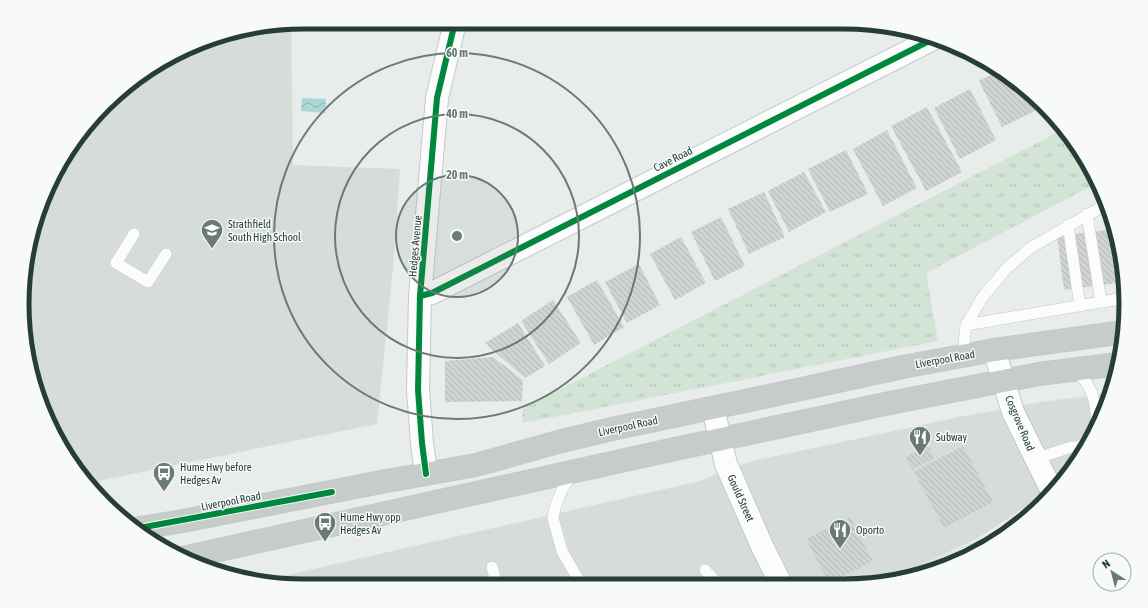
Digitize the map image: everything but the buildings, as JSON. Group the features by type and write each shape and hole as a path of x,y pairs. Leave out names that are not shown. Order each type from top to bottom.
{"highway":[{"name":"Liverpool Road","path":"144,527 476,465 558,442 612,429 903,367 994,350 1117,333"},
{"path":"193,556 574,471 890,403 1039,374 1112,365"}],"street":[{"name":"Hedges Avenue","path":"426,474 422,450 418,390 420,296 437,98 453,29"},
{"name":"Cave Road","path":"420,296 432,292 927,42"},
{"name":"Cosgrove Road","path":"994,350 1013,412 1036,459 1052,484"},
{"name":"Gould Street","path":"713,408 726,464 762,546 778,579"}],"lane":[{"path":"964,356 966,325 982,298 1007,268 1030,248 1101,207"},
{"path":"1087,214 1101,302"},
{"path":"1068,225 1080,306"},
{"path":"134,234 116,263 148,282 166,254"},
{"path":"966,325 1119,299"},
{"path":"1076,370 1087,384 1091,392 1096,414"},
{"path":"1036,459 1071,448 1077,450"},
{"path":"574,471 564,486 555,508 553,518 562,551 578,579"},
{"path":"490,579 492,567 495,579"},
{"path":"704,570 713,579"}],"shaded area":[{"name":"Strathfield South High School","path":"291,30 293,165 400,169 393,268 377,424 94,482 75,457 57,426 38,375 34,358 31,340 29,304 31,268 34,250 38,233 57,182 75,151 97,123 123,97 151,75 182,57 233,38 268,31"},
{"path":"1103,394 1091,426 1073,457 1051,485 1030,506 1024,508 978,538 908,572 898,574 880,577 844,579 304,579 277,577 696,482 752,461 964,416 1041,402"}],"green space":[{"path":"1058,132 1073,151 1092,185 926,273 938,341 523,423 522,409"}],"water":[{"path":"302,98 326,99 325,113 301,111"}],"cycle path":[{"path":"426,474 418,390 420,296 437,98 453,29"},
{"path":"420,296 432,293 927,42"},
{"path":"144,527 332,492"}],"place":[{"name":"Strathfield South High School","path":"212,250"},
{"name":"Subway","path":"920,456"},
{"name":"Hume Hwy before Hedges Av","path":"164,492"},
{"name":"Hume Hwy opp Hedges Av","path":"325,542"},
{"name":"Oporto","path":"840,550"}]}
